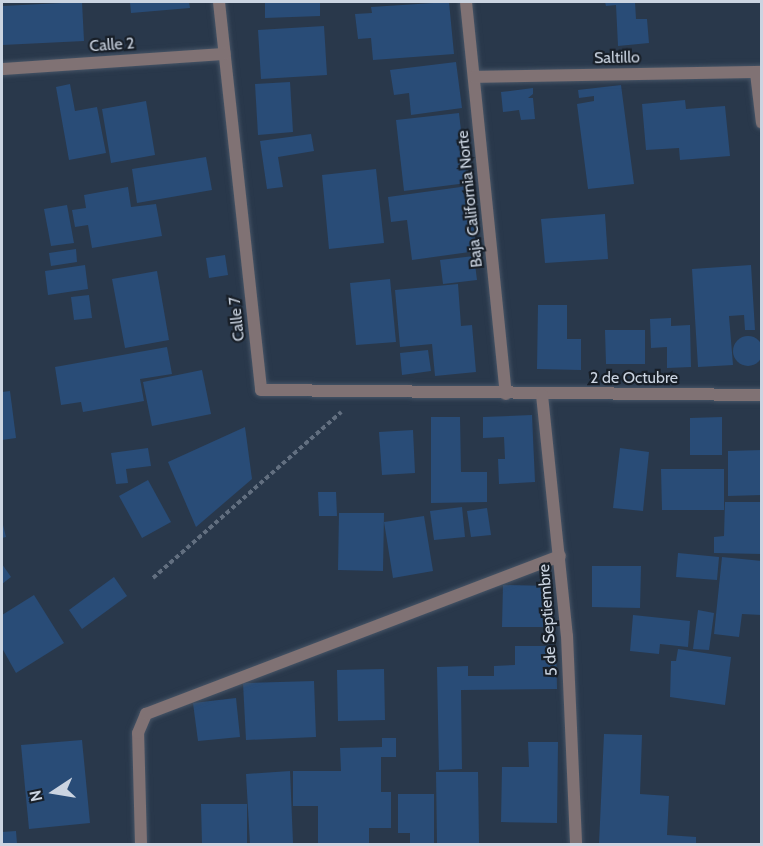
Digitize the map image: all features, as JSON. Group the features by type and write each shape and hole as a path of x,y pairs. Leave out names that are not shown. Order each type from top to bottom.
{"street":[{"name":"Calle 7","path":"219,2 261,390 506,394"},
{"name":"Baja California Norte","path":"466,2 506,394"},
{"name":"Calle 2","path":"2,69 225,54"},
{"name":"Saltillo","path":"474,77 759,73"},
{"path":"759,73 762,123"},
{"name":"2 de Octubre","path":"506,394 762,395"},
{"name":"5 de Septiembre","path":"542,395 560,556 576,844"},
{"path":"141,844 138,733 146,714 560,556"}],"path":[{"path":"153,578 364,392"}],"building":[{"path":"82,2 84,41 2,45 2,6"},
{"path":"130,2 189,2 190,8 131,13"},
{"path":"265,2 320,2 320,16 265,18"},
{"path":"449,2 454,54 373,60 371,38 358,39 355,14 372,13 371,7"},
{"path":"605,2 635,2 636,19 647,19 649,43 618,46 616,5 606,6"},
{"path":"324,26 327,75 261,79 258,30"},
{"path":"456,62 462,108 411,115 409,93 394,95 390,70"},
{"path":"290,82 293,132 258,135 255,84"},
{"path":"70,84 75,111 97,107 106,153 69,160 56,87"},
{"path":"621,85 634,184 588,189 577,104 594,101 594,96 579,98 578,90"},
{"path":"533,88 533,94 528,98 533,98 535,119 521,120 519,110 503,112 501,92"},
{"path":"685,100 686,109 725,106 730,156 680,160 679,148 646,150 642,104"},
{"path":"146,101 155,155 111,163 102,109"},
{"path":"459,113 467,183 404,191 396,120"},
{"path":"311,134 314,151 278,157 283,187 267,189 260,141"},
{"path":"206,157 212,190 137,203 132,169"},
{"path":"376,169 384,243 329,249 322,175"},
{"path":"468,186 477,251 412,260 407,220 391,222 388,197"},
{"path":"128,187 131,207 156,204 162,236 92,248 88,225 75,227 72,210 86,208 84,195"},
{"path":"67,205 74,243 51,246 44,209"},
{"path":"605,214 608,259 545,263 541,219"},
{"path":"76,249 77,262 51,266 49,253"},
{"path":"225,255 228,275 209,278 206,258"},
{"path":"474,256 477,280 443,284 440,260"},
{"path":"85,265 88,289 48,295 45,271"},
{"path":"751,265 755,330 745,330 744,315 729,316 733,365 698,367 692,269"},
{"path":"157,271 169,340 125,348 112,279"},
{"path":"390,279 396,342 356,345 350,283"},
{"path":"458,284 461,326 472,325 476,372 435,376 432,344 400,347 395,290"},
{"path":"89,295 92,318 74,320 71,297"},
{"path":"538,305 567,305 567,339 581,339 581,370 537,369"},
{"path":"671,318 671,326 690,325 691,367 667,368 667,347 651,348 650,319"},
{"path":"605,330 645,330 645,364 606,364"},
{"path":"748,336 754,337 762,345 762,357 754,365 748,366 742,365 734,357 733,351 734,345 742,337"},
{"path":"167,347 172,374 140,379 144,401 83,412 81,402 61,405 55,367"},
{"path":"428,350 431,371 402,375 400,353"},
{"path":"202,370 211,414 152,426 143,382"},
{"path":"10,391 16,438 2,440 2,392"},
{"path":"532,415 535,482 499,484 498,459 505,459 504,437 483,438 483,417"},
{"path":"431,417 460,417 461,472 487,472 487,502 431,503"},
{"path":"722,417 722,455 690,455 690,418"},
{"path":"245,427 252,479 196,527 168,462"},
{"path":"413,430 415,473 382,475 379,432"},
{"path":"148,448 151,466 126,469 128,483 116,484 111,453"},
{"path":"620,448 649,452 643,511 613,508"},
{"path":"762,450 762,495 728,496 728,451"},
{"path":"661,469 724,469 724,510 662,510"},
{"path":"148,480 171,522 142,538 119,496"},
{"path":"318,492 336,492 337,516 319,516"},
{"path":"725,502 762,502 762,554 714,553 714,537 724,536"},
{"path":"462,507 465,537 434,540 430,511"},
{"path":"487,508 491,535 471,537 467,511"},
{"path":"339,513 384,513 383,571 338,570"},
{"path":"424,516 433,571 393,578 384,522"},
{"path":"2,521 6,537 2,538"},
{"path":"678,553 719,557 717,580 676,577"},
{"path":"722,557 762,561 762,615 742,614 739,637 714,634"},
{"path":"2,564 11,577 2,584"},
{"path":"592,566 641,566 640,608 592,607"},
{"path":"114,577 127,596 82,629 69,610"},
{"path":"503,585 551,586 550,627 502,627"},
{"path":"34,595 64,643 16,673 2,648 2,615"},
{"path":"698,610 714,613 709,650 693,649"},
{"path":"633,615 690,621 688,647 660,644 659,654 630,651"},
{"path":"515,646 556,646 557,689 461,690 462,769 439,770 437,667 468,666 468,676 494,676 494,666 515,665"},
{"path":"678,649 731,657 725,705 670,697 671,661 676,661"},
{"path":"384,669 385,720 338,721 337,670"},
{"path":"314,681 316,737 246,740 243,683"},
{"path":"236,698 240,737 198,741 193,703"},
{"path":"604,734 642,735 640,794 669,796 667,835 696,837 696,844 599,844"},
{"path":"382,738 396,738 396,757 381,757 381,792 391,792 391,828 369,828 369,844 318,844 318,806 293,806 293,771 341,771 340,748 382,747"},
{"path":"82,740 90,823 29,829 21,745"},
{"path":"528,742 558,742 557,823 501,822 502,767 529,767"},
{"path":"290,771 293,843 250,844 246,774"},
{"path":"436,772 478,772 479,844 437,844"},
{"path":"398,794 434,794 434,844 410,844 410,833 398,833"},
{"path":"201,804 247,804 247,844 202,844"},
{"path":"16,831 17,844 2,844 2,832"}]}
